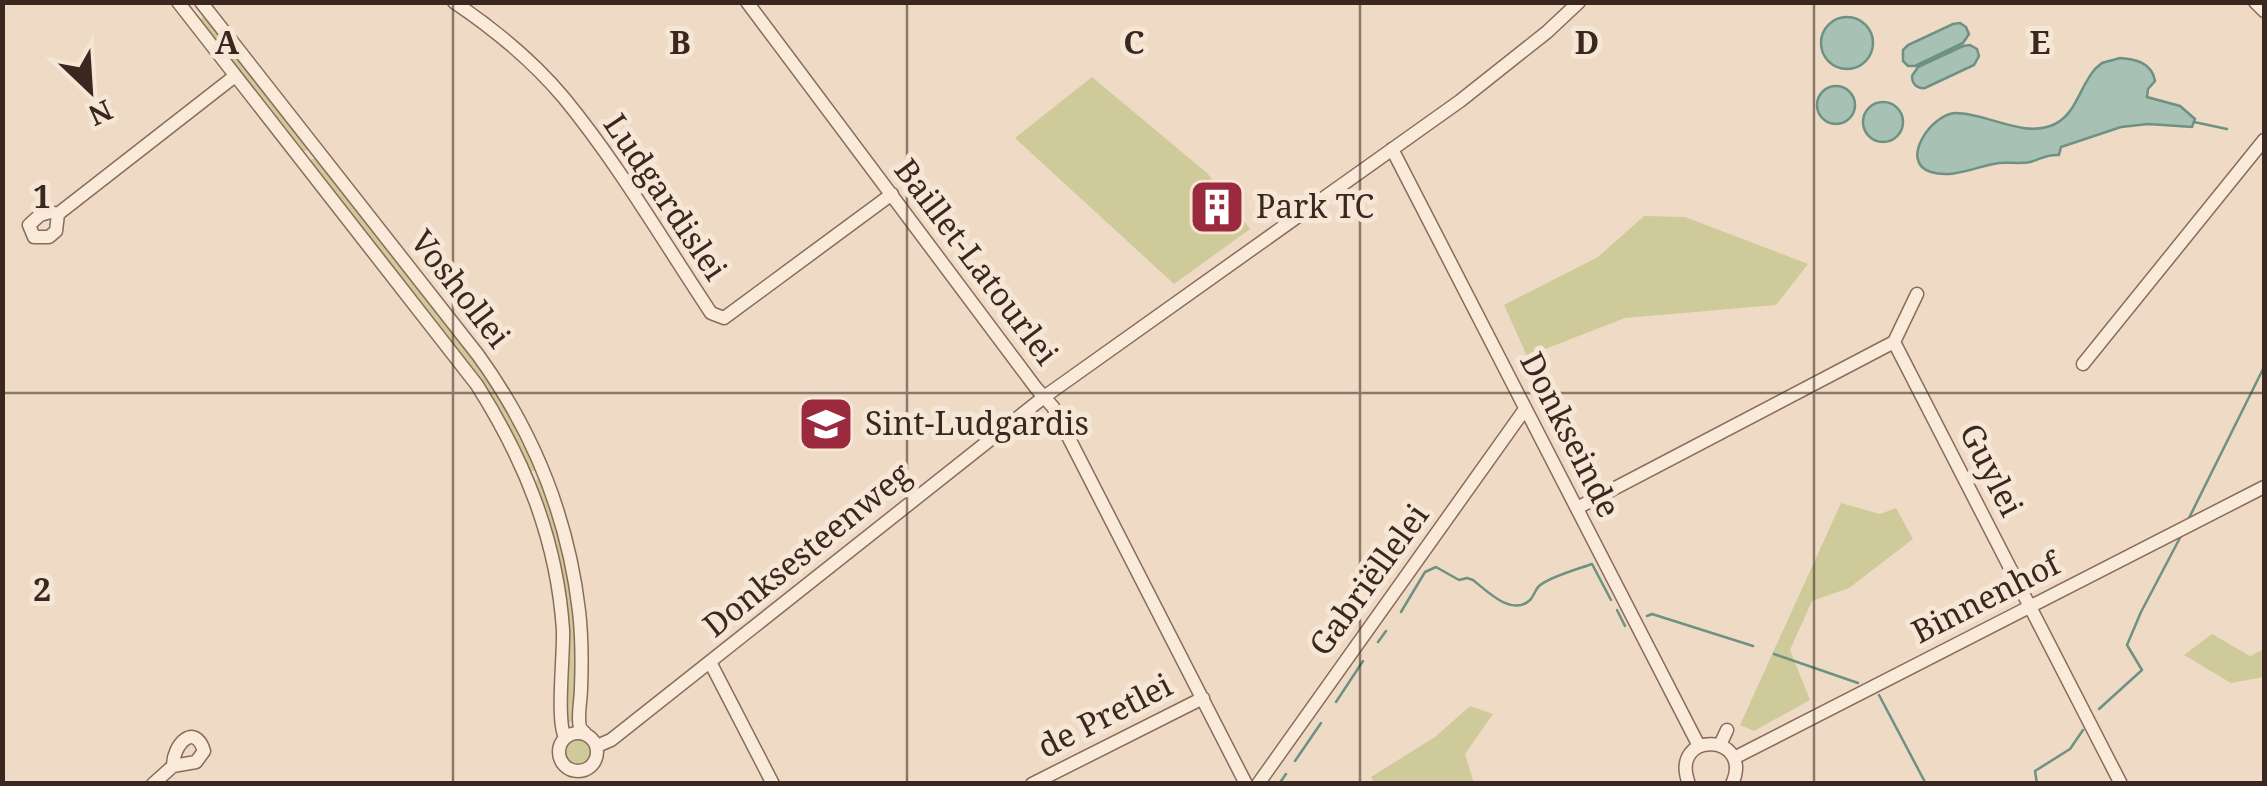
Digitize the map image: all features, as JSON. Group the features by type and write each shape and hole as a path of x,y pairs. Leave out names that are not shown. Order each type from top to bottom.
{"street":[{"name":"Voshollei","path":"178,2 477,384 498,418 528,479 549,546 559,597 564,665 560,726 565,737"},
{"name":"Voshollei","path":"200,2 494,377 516,413 544,472 563,526 580,616 580,725 584,734"},
{"name":"Ludgardislei","path":"454,2 529,62 562,96 711,314 724,318 892,194"},
{"name":"Baillet-Latourlei","path":"747,2 1054,407 1246,784"},
{"name":"Donksesteenweg","path":"564,784 571,770 585,770 593,764 598,757 597,746 611,740 1044,397 1475,89 1579,2"},
{"path":"2255,2 2264,11"},
{"path":"58,214 235,76"},
{"path":"2083,364 2264,140"},
{"name":"Donkseinde","path":"1392,149 1698,746"},
{"path":"302,160 316,150"},
{"path":"1577,508 1894,342 1916,294"},
{"name":"Guylei","path":"1894,342 2121,784"},
{"name":"Gabriëllelei","path":"1258,784 1526,409"},
{"path":"528,479 544,472"},
{"name":"Binnenhof","path":"1734,758 2264,488"},
{"path":"710,662 774,784"},
{"name":"de Pretlei","path":"1032,784 1203,698"},
{"path":"1720,745 1727,730"},
{"path":"571,770 564,765 559,751 565,737 577,732 592,738 597,746"},
{"path":"1688,782 1686,760 1698,746 1714,743 1734,758 1732,784"},
{"path":"153,784 173,766"}],"shaded area":[{"path":"206,15 309,146 308,150 302,152 197,21"},
{"path":"1847,17 1865,25 1873,43 1865,61 1847,69 1829,61 1821,43 1829,25"},
{"path":"1960,23 1969,34 1963,43 1915,66 1903,61 1903,50 1908,45"},
{"path":"1970,45 1979,56 1974,65 1925,88 1914,84 1912,76 1918,67"},
{"path":"2120,58 2147,66 2155,81 2147,97 2180,106 2195,119 2192,127 2121,127 2061,147 2059,155 2026,163 1999,163 1939,174 1922,167 1918,149 1922,139 1947,115 1968,114 2018,127 2043,128 2068,114 2095,69"},
{"path":"1092,77 1207,173 1250,229 1174,284 1015,138"},
{"path":"1836,86 1850,91 1855,105 1850,119 1836,124 1822,119 1817,105 1822,91"},
{"path":"1883,102 1897,108 1903,122 1897,136 1883,142 1869,136 1863,122 1869,108"},
{"path":"316,157 491,380 509,409 536,470 530,472 500,414 309,161"},
{"path":"1644,216 1685,217 1808,264 1776,305 1625,318 1527,356 1504,305 1598,257"},
{"path":"537,479 542,479 564,545 577,638 576,720 565,724 567,673 535,486"},
{"path":"1841,503 1880,514 1896,508 1913,539 1849,588 1812,601 1790,650 1810,700 1754,731 1740,725"},
{"path":"2212,634 2250,656 2264,649 2264,677 2231,683 2184,655"},
{"path":"1470,706 1493,714 1465,754 1474,783 1375,783 1371,777 1435,737"},
{"path":"578,738 588,742 592,752 588,762 578,766 568,762 564,752 568,742"}],"waterway":[{"path":"2194,122 2227,129"},
{"path":"2189,518 2264,367"},
{"path":"2099,709 2142,670 2127,645 2182,534"},
{"path":"1401,612 1425,572 1436,567 1459,580 1473,580 1515,606 1530,600 1538,588 1556,576 1592,564 1611,600"},
{"path":"1617,610 1625,626"},
{"path":"1647,616 1652,614 1753,646"},
{"path":"1378,642 1386,631"},
{"path":"1774,654 1858,683"},
{"path":"1336,702 1363,661"},
{"path":"1879,695 1926,784"},
{"path":"1295,761 1321,723"},
{"path":"2037,784 2035,771 2070,749 2083,730"},
{"path":"1279,784 1286,774"}],"place":[{"name":"Park TC","path":"1217,207"},
{"name":"Sint-Ludgardis","path":"826,424"}]}
